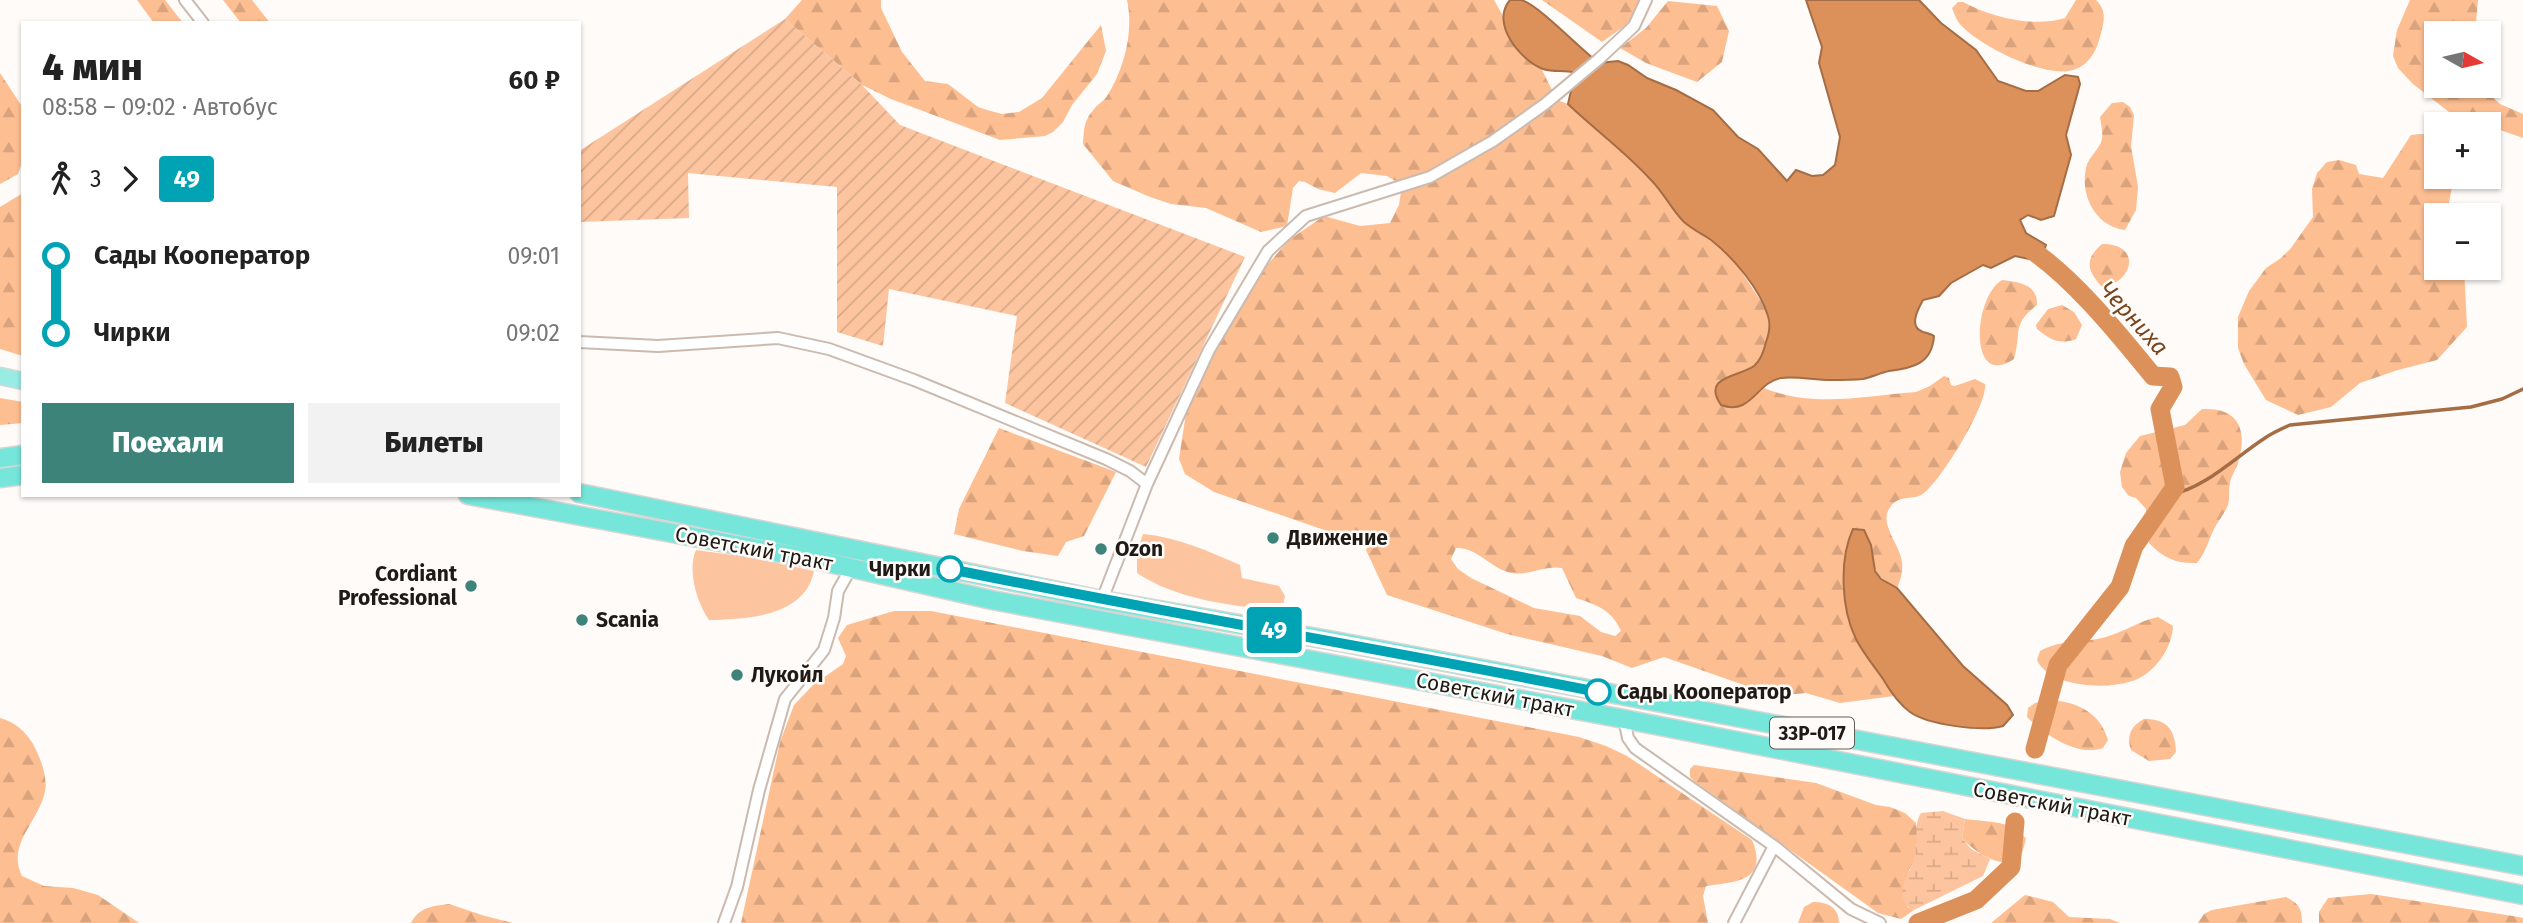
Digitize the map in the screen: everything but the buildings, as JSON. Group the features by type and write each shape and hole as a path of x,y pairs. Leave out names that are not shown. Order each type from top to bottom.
{"highway":[{"path":"0,458 21,455"},
{"path":"0,478 21,475"},
{"name":"Советский тракт","path":"581,493 1102,600 1354,645 2523,866"},
{"name":"Советский тракт","path":"478,497 850,568 992,600 1624,719 2523,895"}],"main road":[{"path":"0,376 21,381"}],"street":[{"path":"185,0 201,21"},
{"path":"1102,600 1147,484 1209,350 1268,251 1306,216 1430,177 1493,141 1599,59 1634,26 1646,0"},
{"path":"581,342 658,346 778,338 829,349 914,380 1106,459 1130,471 1147,484"},
{"path":"724,923 737,887 759,790 785,699 824,650 834,618 838,591 850,568"},
{"path":"1624,719 1628,738 1635,748 1774,846 1851,909 1880,923"},
{"path":"1734,923 1774,846"}],"green space":[{"path":"137,0 165,0 181,21 153,21"},
{"path":"223,0 252,0 268,21 239,21"},
{"path":"802,0 881,0 881,8 902,52 925,81 948,84 978,107 1002,114 1019,112 1042,98 1101,25 1106,51 1097,74 1053,132 1045,136 1000,140 891,99 862,85 785,19"},
{"path":"1127,0 1494,0 1503,16 1507,35 1528,59 1541,68 1557,100 1568,104 1627,155 1654,182 1685,222 1732,257 1762,303 1770,326 1763,353 1756,364 1745,371 1722,379 1746,404 1764,388 1801,398 1839,399 1916,392 1944,376 1955,386 1975,379 1985,384 1984,394 1971,425 1939,476 1921,495 1898,500 1887,513 1888,526 1902,562 1897,588 1876,571 1871,545 1846,555 1847,609 1872,663 1894,696 1840,703 1806,693 1775,696 1664,657 1632,668 1602,656 1507,634 1387,595 1366,550 1369,544 1364,538 1333,533 1214,492 1185,474 1179,459 1186,413 1221,338 1262,271 1289,240 1324,216 1360,226 1390,223 1399,205 1402,185 1387,176 1361,173 1335,193 1299,181 1293,188 1287,226 1261,232 1206,208 1171,204 1113,181 1083,144 1085,125 1096,107 1107,96 1123,62 1129,12","holes":["1456,548 1464,549 1512,573 1562,568 1576,598 1603,609 1621,631 1615,636 1601,632 1580,616 1534,608 1471,578 1458,569 1451,559"]},
{"path":"1542,0 1644,0 1626,25 1602,42"},
{"path":"2076,0 2096,0 2103,10 2103,25 2091,58 2076,69 2064,71 2031,66 1981,41 1958,21 1952,8 1958,2 1963,2 1999,16 2040,22 2065,18"},
{"path":"2410,0 2478,0 2476,21 2424,21 2424,93 2398,68 2393,56 2397,30"},
{"path":"1668,1 1717,6 1729,31 1722,62 1697,82 1646,63 1620,48 1646,28"},
{"path":"785,19 862,85 900,125 1245,257 1146,467 1005,403 1017,316 889,289 883,346 837,332 837,187 688,173 689,218 581,222 581,150"},
{"path":"0,73 21,105 21,166 18,174 0,184"},
{"path":"2431,98 2493,98 2500,104 2523,114 2523,138 2501,130 2501,112 2449,112"},
{"path":"2123,102 2130,107 2134,115 2131,146 2138,187 2136,210 2125,230 2114,227 2098,216 2085,189 2087,164 2102,139 2100,117 2112,103"},
{"path":"2424,134 2424,189 2452,189 2449,203 2424,203 2424,280 2465,280 2467,327 2437,360 2360,383 2331,407 2298,415 2266,400 2244,364 2238,348 2238,317 2249,291 2266,268 2291,248 2313,217 2312,189 2317,173 2327,162 2339,160 2356,165 2359,174 2383,178 2411,135"},
{"path":"21,194 21,355 0,349 0,207"},
{"path":"2102,244 2115,245 2123,250 2129,263 2121,278 2102,287 2093,275 2090,260"},
{"path":"2002,280 2031,288 2037,305 2020,323 2014,359 1999,365 1989,362 1982,352 1980,338 1985,304 1992,290"},
{"path":"2062,305 2074,312 2082,325 2076,339 2065,342 2047,336 2037,329 2036,325 2048,309"},
{"path":"0,398 21,402 21,423 0,425"},
{"path":"2202,409 2225,412 2238,423 2242,440 2241,451 2229,488 2228,505 2203,555 2197,563 2183,562 2165,556 2149,543 2146,509 2122,487 2120,472 2126,453 2140,436 2185,425"},
{"path":"999,428 1116,472 1084,536 1066,542 1058,556 1023,551 954,534 959,509"},
{"path":"1143,534 1180,541 1204,550 1240,565 1242,578 1279,586 1285,596 1282,612 1188,596 1153,582 1137,573 1137,552"},
{"path":"696,550 754,558 814,571 799,598 787,606 757,616 709,620 701,605 693,576"},
{"path":"894,611 931,611 1579,737 1627,756 1752,840 1756,864 1747,877 1706,886 1703,896 1708,923 741,923 780,742 794,705 813,685 843,664 846,656 838,638 847,625"},
{"path":"2158,617 2173,626 2167,648 2154,667 2132,681 2102,686 2070,682 2044,670 2037,660 2040,651 2049,647 2106,637"},
{"path":"2048,700 2077,706 2093,715 2108,740 2103,748 2083,749 2062,743 2027,717 2028,708"},
{"path":"0,718 15,725 30,739 41,761 45,780 42,802 25,833 18,854 22,876 44,886 73,888 98,895 139,923 0,923"},
{"path":"2144,719 2164,723 2172,731 2176,752 2170,759 2149,761 2131,750 2131,732"},
{"path":"1694,765 1816,783 1905,813 1916,823 1918,836 1915,859 1909,870 1907,907 1914,910 1901,919 1878,913 1694,781 1690,777 1690,769"},
{"path":"1943,811 1965,819 1962,838 1971,849 1990,859 1983,876 1914,910 1906,904 1903,892 1914,861 1919,818 1921,813"},
{"path":"1965,819 2015,828 2026,839 2021,855 2010,862 2003,862 1979,853 1962,838"},
{"path":"2371,894 2513,916 2523,918 2523,923 2319,923 2319,912 2328,898"},
{"path":"2025,895 2053,902 2069,917 2110,919 2120,923 1991,923"},
{"path":"2286,897 2299,907 2302,923 2198,923 2204,914 2212,910"},
{"path":"1813,902 1831,906 1837,913 1839,923 1798,923 1804,907"},
{"path":"449,904 513,923 411,923 422,910"}],"shaded area":[{"path":"1510,0 1521,0 1538,10 1599,63 1618,61 1628,65 1647,78 1713,110 1738,137 1758,149 1787,181 1796,170 1812,176 1823,175 1835,165 1840,137 1819,63 1822,47 1806,0 1919,0 1941,23 1976,50 1998,81 2026,91 2038,91 2065,75 2078,77 2080,84 2066,135 2071,155 2054,216 2041,220 2028,215 2020,220 2026,233 2046,245 2042,256 2034,260 2015,256 1991,268 1983,265 1951,283 1939,296 1923,300 1916,326 1918,330 1934,336 1929,353 1920,363 1863,379 1781,378 1765,385 1740,406 1721,405 1716,395 1719,383 1754,366 1763,352 1769,323 1759,295 1728,255 1684,222 1656,185 1568,104 1575,73 1543,69 1525,58 1517,49 1510,40 1503,19"},
{"path":"1853,529 1864,530 1871,545 1875,571 1881,579 1897,588 1963,666 2007,705 2013,715 2003,726 1970,728 1929,721 1910,712 1895,697 1859,644 1847,613 1845,555"}],"waterway":[{"name":"Черниха","path":"2021,243 2075,286 2153,376 2170,377 2173,387 2160,409 2175,487 2134,546 2120,587 2058,665 2035,749"},
{"path":"2170,495 2196,486 2268,436 2290,425 2471,407 2502,399 2523,389"},
{"name":"Черниха","path":"1918,923 1976,900 2011,867 2015,822"}],"bus line":[{"name":"49","path":"950,569 1102,600 1340,642 1598,692"}],"place":[{"name":"Движение","path":"1273,538"},
{"name":"Ozon","path":"1101,549"},
{"name":"Чирки","path":"950,569"},
{"name":"Cordiant Professional","path":"471,586"},
{"name":"Scania","path":"582,620"},
{"name":"Лукойл","path":"737,675"},
{"name":"Сады Кооператор","path":"1598,692"}]}
